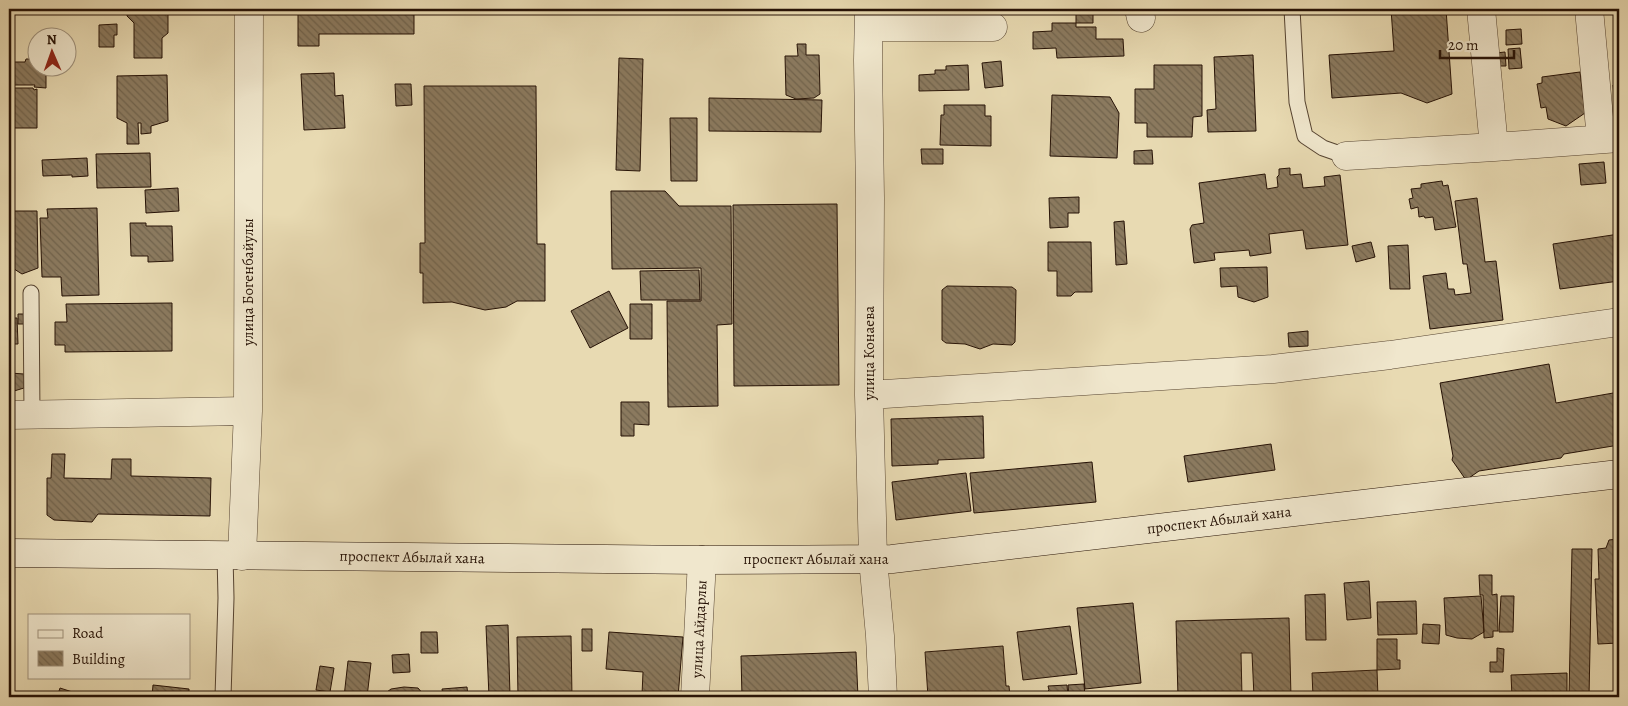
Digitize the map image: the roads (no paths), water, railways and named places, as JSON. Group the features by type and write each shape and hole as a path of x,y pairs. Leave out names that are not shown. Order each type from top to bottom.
{"street":[{"name":"улица Богенбайулы","path":"234,556 248,411 249,9"},
{"path":"1481,9 1494,147"},
{"path":"1346,156 1610,138 1589,9"},
{"path":"869,18 994,27"},
{"name":"улица Конаева","path":"869,18 869,395 873,559 883,697"},
{"path":"869,395 1273,370 1619,322"},
{"path":"20,415 248,411"},
{"name":"проспект Абылай хана","path":"9,553 702,560 892,559 1619,474"},
{"name":"улица Айдарлы","path":"695,697 702,560"}],"lane":[{"path":"1292,9 1298,102 1305,136 1323,148 1346,156"},
{"path":"20,415 31,293"},
{"path":"223,697 226,598 234,556"}]}
